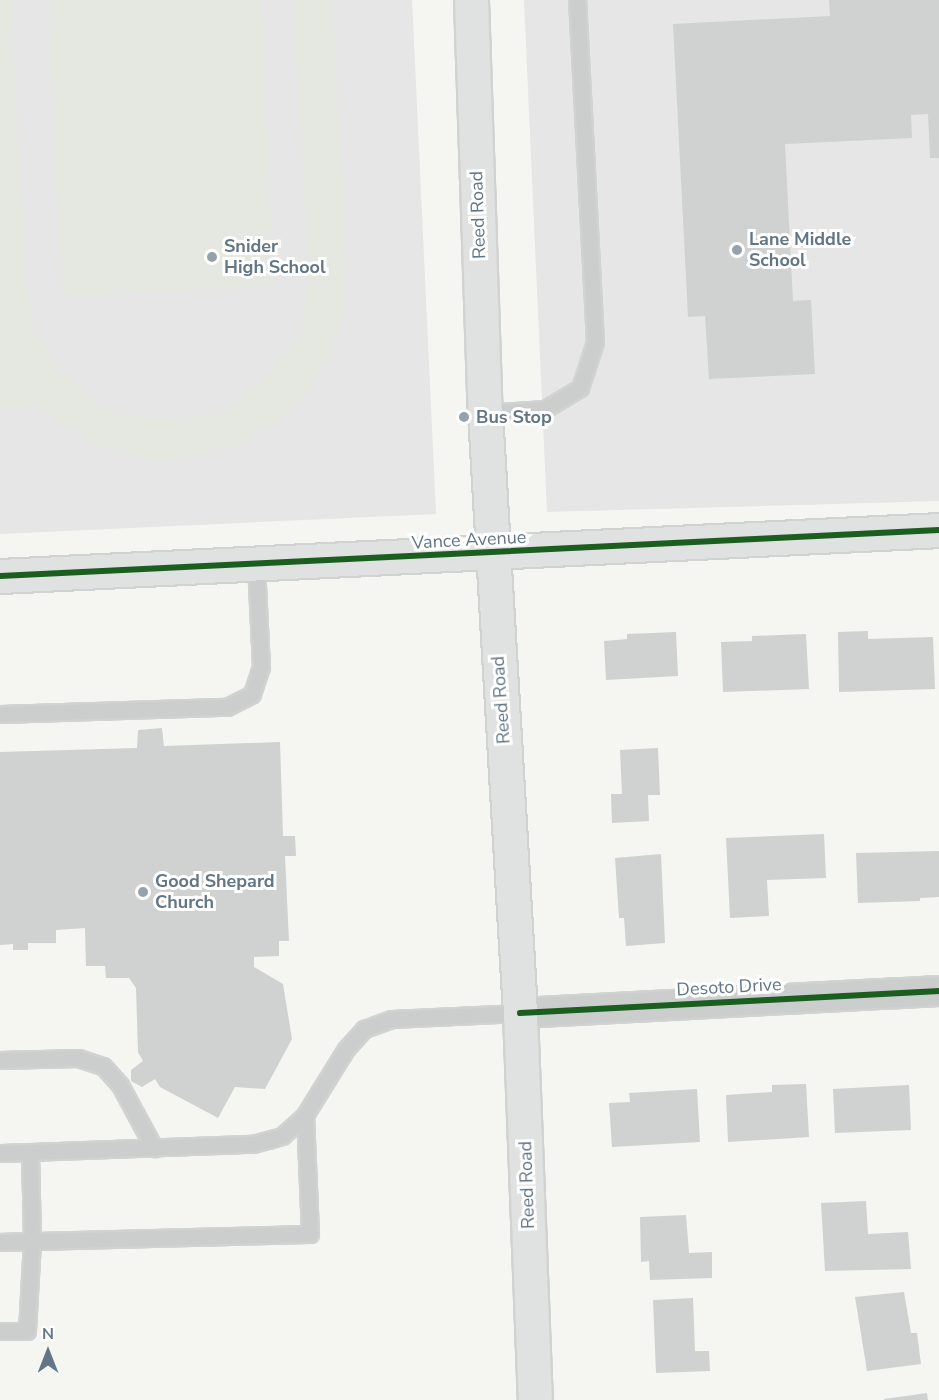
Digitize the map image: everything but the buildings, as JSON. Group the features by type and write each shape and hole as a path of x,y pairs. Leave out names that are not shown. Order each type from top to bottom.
{"main road":[{"name":"Reed Road","path":"471,0 485,413 520,1013 535,1400"},
{"name":"Vance Avenue","path":"0,576 492,554 939,530"}],"street":[{"name":"Desoto Drive","path":"520,1013 939,991"}],"lane":[{"path":"485,413 545,409 580,388 595,342 577,0"},
{"path":"0,714 227,706 252,694 261,667 256,564"},
{"path":"0,1153 253,1144 282,1136 305,1115 346,1049 364,1029 391,1019 520,1013"},
{"path":"0,1060 78,1058 103,1066 120,1085 154,1148"},
{"path":"0,1242 310,1234 305,1115"},
{"path":"0,1331 27,1331 32,1241 30,1152"}],"shaded area":[{"name":"Snider High School","path":"0,0 412,0 436,514 0,534"},
{"path":"0,0 11,0 25,284 35,331 60,373 99,404 145,419 169,421 217,411 259,387 290,348 301,325 308,277 295,0 333,0 346,275 344,306 337,336 325,365 308,391 261,433 203,456 173,459 141,458 111,451 81,438 36,405 0,407"},
{"path":"49,0 260,0 274,287 63,295"},
{"name":"Lane Middle School","path":"524,0 939,0 939,501 547,512"}],"cycle path":[{"path":"0,576 939,530"},
{"path":"520,1013 939,991"}],"place":[{"name":"Lane Middle School","path":"737,250"},
{"name":"Snider High School","path":"212,257"},
{"name":"Bus Stop","path":"464,417"},
{"name":"Good Shepard Church","path":"143,892"}]}
